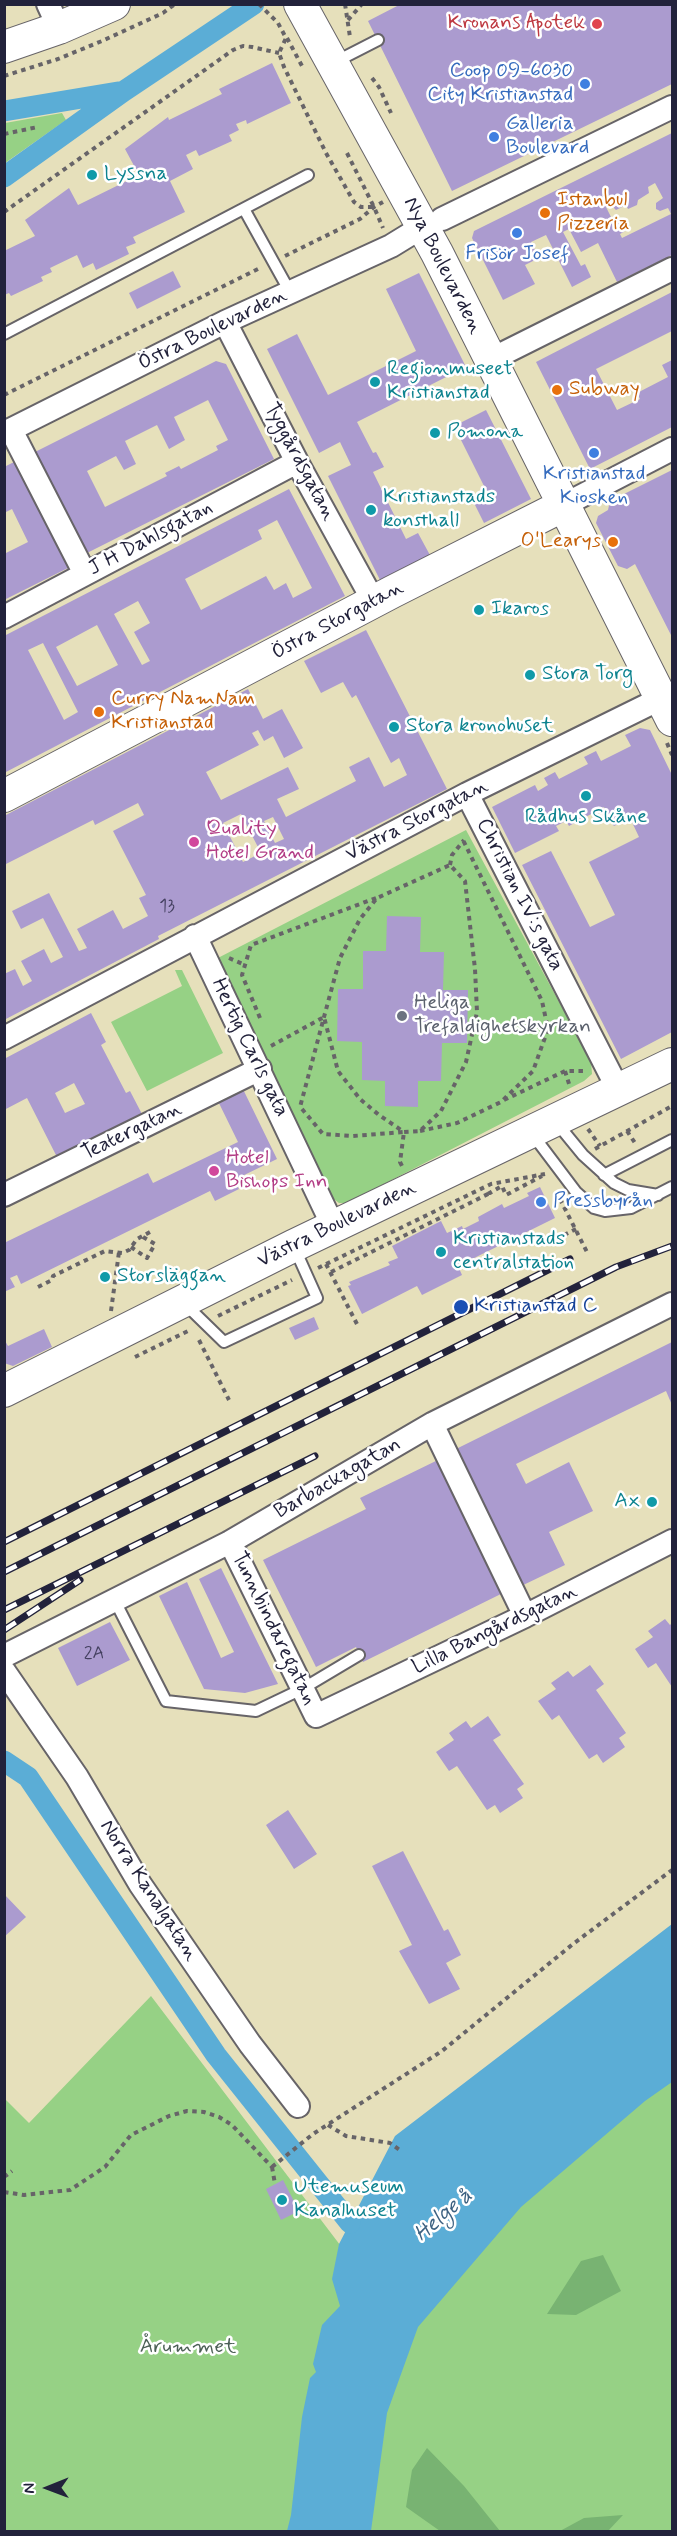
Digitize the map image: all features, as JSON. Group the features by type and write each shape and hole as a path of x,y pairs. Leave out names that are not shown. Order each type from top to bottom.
{"street":[{"path":"4,47 53,16 114,4"},
{"name":"Nya Boulevarden","path":"294,10 332,63 432,223 490,360 669,704"},
{"name":"Östra Boulevarden","path":"8,431 225,322 391,246 432,223 672,107"},
{"path":"490,360 672,269"},
{"name":"Tyggårdsgatan","path":"225,322 297,462 374,602"},
{"path":"8,431 85,574"},
{"name":"Östra Storgatan","path":"4,796 672,449"},
{"name":"J H Dahlsgatan","path":"4,617 297,462"},
{"name":"Västra Storgatan","path":"4,1038 467,794 669,704"},
{"name":"Christian IV:s gata","path":"467,794 619,1091"},
{"name":"Hertig Carls gata","path":"195,936 265,1057 292,1136 311,1245"},
{"name":"Teatergatan","path":"4,1195 265,1057"},
{"name":"Västra Boulevarden","path":"4,1390 124,1346 193,1312 414,1188 672,1064"},
{"name":"Barbackagatan","path":"4,1656 230,1542 432,1424 672,1304"},
{"path":"432,1424 525,1616"},
{"name":"Lilla Bangårdsgatan","path":"316,1716 525,1616 672,1541"},
{"name":"Tunnbindaregatan","path":"230,1542 316,1716"},
{"name":"Norra Kanalgatan","path":"4,1671 77,1777 140,1884 250,2044 298,2106"}],"lane":[{"path":"332,63 378,40"},
{"path":"4,334 308,176"},
{"path":"244,209 290,292"},
{"path":"542,1125 583,1155 614,1183 628,1191 658,1195"},
{"path":"542,1125 576,1192 594,1208 605,1211 631,1208 672,1187"},
{"path":"604,1175 672,1140"},
{"path":"193,1312 224,1342 317,1298 311,1245"},
{"path":"115,1601 166,1701 256,1711 302,1689 359,1655"}],"path":[{"path":"259,4 294,10"},
{"path":"347,20 362,4"},
{"path":"4,212 233,50 243,46 279,53"},
{"path":"4,134 38,127"},
{"path":"4,395 360,219 374,207 347,153"},
{"path":"450,865 452,855 480,820"},
{"path":"295,1096 300,1106 323,1134 353,1136 420,1131 457,1123 501,1102 533,1071 548,1029 542,1001 463,840"},
{"path":"263,1026 242,975 251,945 377,898 450,865"},
{"path":"420,1131 441,1111 466,1062 477,1012 475,969 465,881 450,865"},
{"path":"292,1136 340,958 360,919 377,898"},
{"path":"324,1017 338,1071 360,1099 404,1132"},
{"path":"265,1057 324,1017"},
{"path":"265,1057 267,1036"},
{"path":"583,1155 672,1106"},
{"path":"627,1131 635,1144"},
{"path":"404,1132 400,1162 414,1188"},
{"path":"326,1264 496,1182 547,1173"},
{"path":"547,1173 552,1183"},
{"path":"331,1272 502,1186 506,1195 547,1173"},
{"path":"483,1180 490,1193"},
{"path":"557,1192 588,1254"},
{"path":"564,1235 576,1229"},
{"path":"38,1287 52,1280 53,1276 105,1251 119,1252 131,1247 150,1233"},
{"path":"131,1247 147,1258 156,1244 142,1237"},
{"path":"311,1245 331,1272 359,1328"},
{"path":"311,1245 326,1264"},
{"path":"193,1312 311,1245"},
{"path":"119,1252 110,1316 124,1346 193,1328 229,1400"},
{"path":"272,2167 313,2134 442,2051 573,1944 672,1870"},
{"path":"4,2192 24,2194 70,2190 105,2167 131,2135 169,2116 187,2111 204,2112 226,2121 272,2167 275,2184"},
{"path":"328,2125 346,2136 390,2143 401,2151"},
{"path":"4,2177 12,2171"}],"green space":[{"path":"62,113 66,120 5,163 5,123"},
{"path":"466,830 591,1061 592,1074 584,1081 347,1203 339,1203 331,1197 214,960"},
{"path":"175,970 182,970 223,1053 147,1091 111,1022 182,986"},
{"name":"Årummet","path":"151,1996 378,2295 672,2018 672,2531 5,2531 4,2098 29,2123"},
{"path":"603,2255 621,2291 576,2315 547,2314 581,2261"},
{"path":"427,2448 464,2486 500,2531 440,2531 406,2507 412,2470"},
{"path":"623,2515 608,2531 560,2531 584,2518"}],"water":[{"name":"Helge å","path":"672,1924 672,2082 645,2101 521,2207 418,2327 387,2413 371,2531 287,2531 291,2515 302,2417 310,2378 316,2372 313,2364 322,2325 340,2306 332,2279 339,2244 395,2136"}],"building":[{"name":"Galleria Boulevard","path":"401,4 672,4 672,84 452,191 368,21"},
{"path":"272,63 291,103 247,124 246,120 236,124 239,130 229,135 232,141 199,156 196,150 186,155 193,169 170,181 185,212 133,237 136,243 126,247 129,254 96,270 93,263 83,268 77,255 50,268 52,272 41,277 43,281 11,296 9,293 4,295 4,251 35,236 25,220 69,188 78,205 139,175 125,149 168,117 169,120 222,94 219,89"},
{"path":"672,133 672,255 617,282 598,243 581,252 569,229 563,232 581,266 585,264 591,277 572,287 546,235 531,242 539,258 525,265 535,284 503,300 472,238 474,231","holes":["655,183 663,198 656,203 656,209 660,211 668,208 671,214 622,238 620,234 625,231 627,224 620,220 614,223 606,207 611,205 616,210 626,205 628,209 637,205 638,200 649,193 648,187"]},
{"path":"173,271 181,287 137,309 129,293"},
{"path":"419,273 466,367 357,422 373,453 376,452 384,467 373,472 406,539 418,533 431,557 381,582 328,476 351,465 340,442 319,453 267,349 297,334 328,395 416,351 386,289"},
{"path":"672,292 672,331 596,369 617,410 640,399 637,393 668,377 662,365 672,360 672,427 590,469 536,362"},
{"path":"216,361 226,364 274,459 85,554 35,452","holes":["208,400 228,440 216,446 218,450 181,469 179,466 165,473 167,476 105,507 87,471 116,456 124,470 136,464 125,441 157,425 169,449 185,440 174,417"]},
{"path":"486,410 531,499 484,523 472,499 487,492 454,426"},
{"path":"16,461 70,567 4,600 4,554 28,542 12,509 4,513 4,467"},
{"path":"672,470 672,637 635,564 627,569 618,566 596,523 598,516 608,510 610,501"},
{"path":"289,489 345,596 4,773 4,636","holes":["277,520 312,588 293,598 286,583 274,590 266,576 201,610 185,579 262,539 258,530","138,601 150,623 134,632 150,661 142,665 114,614","97,625 118,665 77,686 56,647","43,643 78,712 64,720 28,650"]},
{"path":"366,630 447,789 158,936 159,939 4,1020 4,974 15,969 23,986 32,981 21,961 44,949 51,963 63,957 43,918 21,929 12,911 49,893 79,951 87,948 77,929 113,910 123,929 148,916 139,898 146,895 113,831 144,815 138,803 95,825 93,820 4,865 4,816 248,689 263,719 282,709 303,748 284,758 273,736 264,741 258,730 252,733 259,745 206,772 221,800 288,767 299,789 277,799 286,817 356,781 349,767 369,757 384,787 407,775 399,758 391,763 356,695 352,698 343,682 321,693 304,661","holes":["241,814 261,853 243,862 223,823","273,817 284,839 275,843 264,821"]},
{"path":"640,728 650,730 672,775 672,1032 621,1059 522,865 551,851 590,927 615,915 589,862 639,837 630,818 614,826 604,807 569,826 566,821 556,826 559,831 515,853 492,807 535,785 538,791 548,785 544,778 555,772 559,779 588,764 584,757 596,751 601,761 631,746 625,735"},
{"name":"Heliga Trefaldighetskyrkan","path":"387,916 421,917 420,952 444,952 443,990 468,990 467,1043 442,1043 441,1081 418,1081 418,1107 385,1106 385,1081 362,1080 362,1042 337,1041 338,989 363,989 363,951 386,951"},
{"path":"91,1013 106,1042 101,1045 126,1093 130,1091 143,1116 58,1159 27,1098 4,1110 4,1059","holes":["74,1083 85,1104 65,1113 55,1093"]},
{"path":"240,1083 277,1159 234,1180 239,1189 215,1201 210,1191 21,1284 17,1275 10,1278 15,1287 4,1292 4,1243 148,1173 153,1183 238,1142 215,1095"},
{"name":"Kristianstads centralstation","path":"540,1187 555,1218 458,1266 462,1275 422,1295 417,1286 362,1314 348,1286 351,1285 349,1282 390,1265 388,1262 398,1258 392,1246 441,1221 447,1233 462,1226 463,1229 479,1221 478,1217 502,1204 504,1208 529,1196 527,1193"},
{"path":"314,1317 319,1329 295,1340 289,1328"},
{"path":"44,1329 52,1347 13,1366 4,1363 4,1339 8,1346"},
{"path":"672,1342 672,1405 666,1391 516,1464 526,1484 569,1462 593,1511 549,1532 565,1565 517,1588 454,1450"},
{"path":"442,1458 507,1591 363,1662 356,1647 316,1667 263,1560 366,1509 360,1498"},
{"path":"221,1568 278,1684 245,1693 204,1689 159,1596 187,1582 221,1658 234,1652 199,1579"},
{"path":"665,1619 670,1625 672,1623 672,1687 656,1663 648,1668 635,1649 653,1637 648,1631"},
{"path":"110,1622 130,1660 77,1686 58,1648"},
{"path":"590,1665 604,1684 596,1690 626,1733 619,1738 625,1747 603,1763 597,1754 589,1759 559,1715 552,1720 538,1701 556,1689 551,1683 568,1671 573,1677"},
{"path":"488,1716 501,1735 493,1740 524,1784 517,1789 523,1798 500,1813 495,1805 487,1810 457,1766 449,1771 436,1752 454,1740 449,1733 466,1721 471,1728"},
{"path":"288,1810 317,1854 294,1869 266,1825"},
{"path":"403,1851 444,1931 448,1929 461,1955 446,1963 460,1989 429,2004 399,1951 412,1945 372,1866"},
{"path":"4,1894 26,1917 4,1937"},
{"name":"Utemuseum Kanalhuset","path":"283,2180 299,2211 281,2220 266,2189"}],"waterway":[{"path":"4,177 124,91 254,4"},
{"path":"4,111 118,92"},
{"path":"4,1761 28,1777 216,2055 350,2223"}],"railway":[{"path":"4,1572 616,1267 672,1246"},
{"path":"4,1542 570,1259"},
{"path":"4,1610 315,1456"},
{"path":"4,1630 80,1580"}],"place":[{"name":"Kronans Apotek","path":"597,24"},
{"name":"Coop 09-6030 City Kristianstad","path":"585,84"},
{"name":"Galleria Boulevard","path":"494,137"},
{"name":"Lyssna","path":"92,175"},
{"name":"Istanbul Pizzeria","path":"545,213"},
{"name":"Frisör Josef","path":"517,233"},
{"name":"Regionmuseet Kristianstad","path":"375,382"},
{"name":"Subway","path":"557,390"},
{"name":"Pomona","path":"435,433"},
{"name":"Kristianstad Kiosken","path":"594,453"},
{"name":"Kristianstads konsthall","path":"371,510"},
{"name":"O'Learys","path":"613,542"},
{"name":"Ikaros","path":"479,610"},
{"name":"Stora Torg","path":"530,675"},
{"name":"Curry NamNam Kristianstad","path":"99,712"},
{"name":"Stora kronohuset","path":"394,727"},
{"name":"Rådhus Skåne","path":"586,796"},
{"name":"Quality Hotel Grand","path":"194,842"},
{"name":"Heliga Trefaldighetskyrkan","path":"402,1016"},
{"name":"Hotel Bishops Inn","path":"214,1171"},
{"name":"Pressbyrån","path":"541,1202"},
{"name":"Kristianstads centralstation","path":"441,1252"},
{"name":"Storsläggan","path":"105,1277"},
{"name":"Kristianstad C","path":"461,1307"},
{"name":"Ax","path":"652,1502"},
{"name":"Utemuseum Kanalhuset","path":"282,2200"}]}
